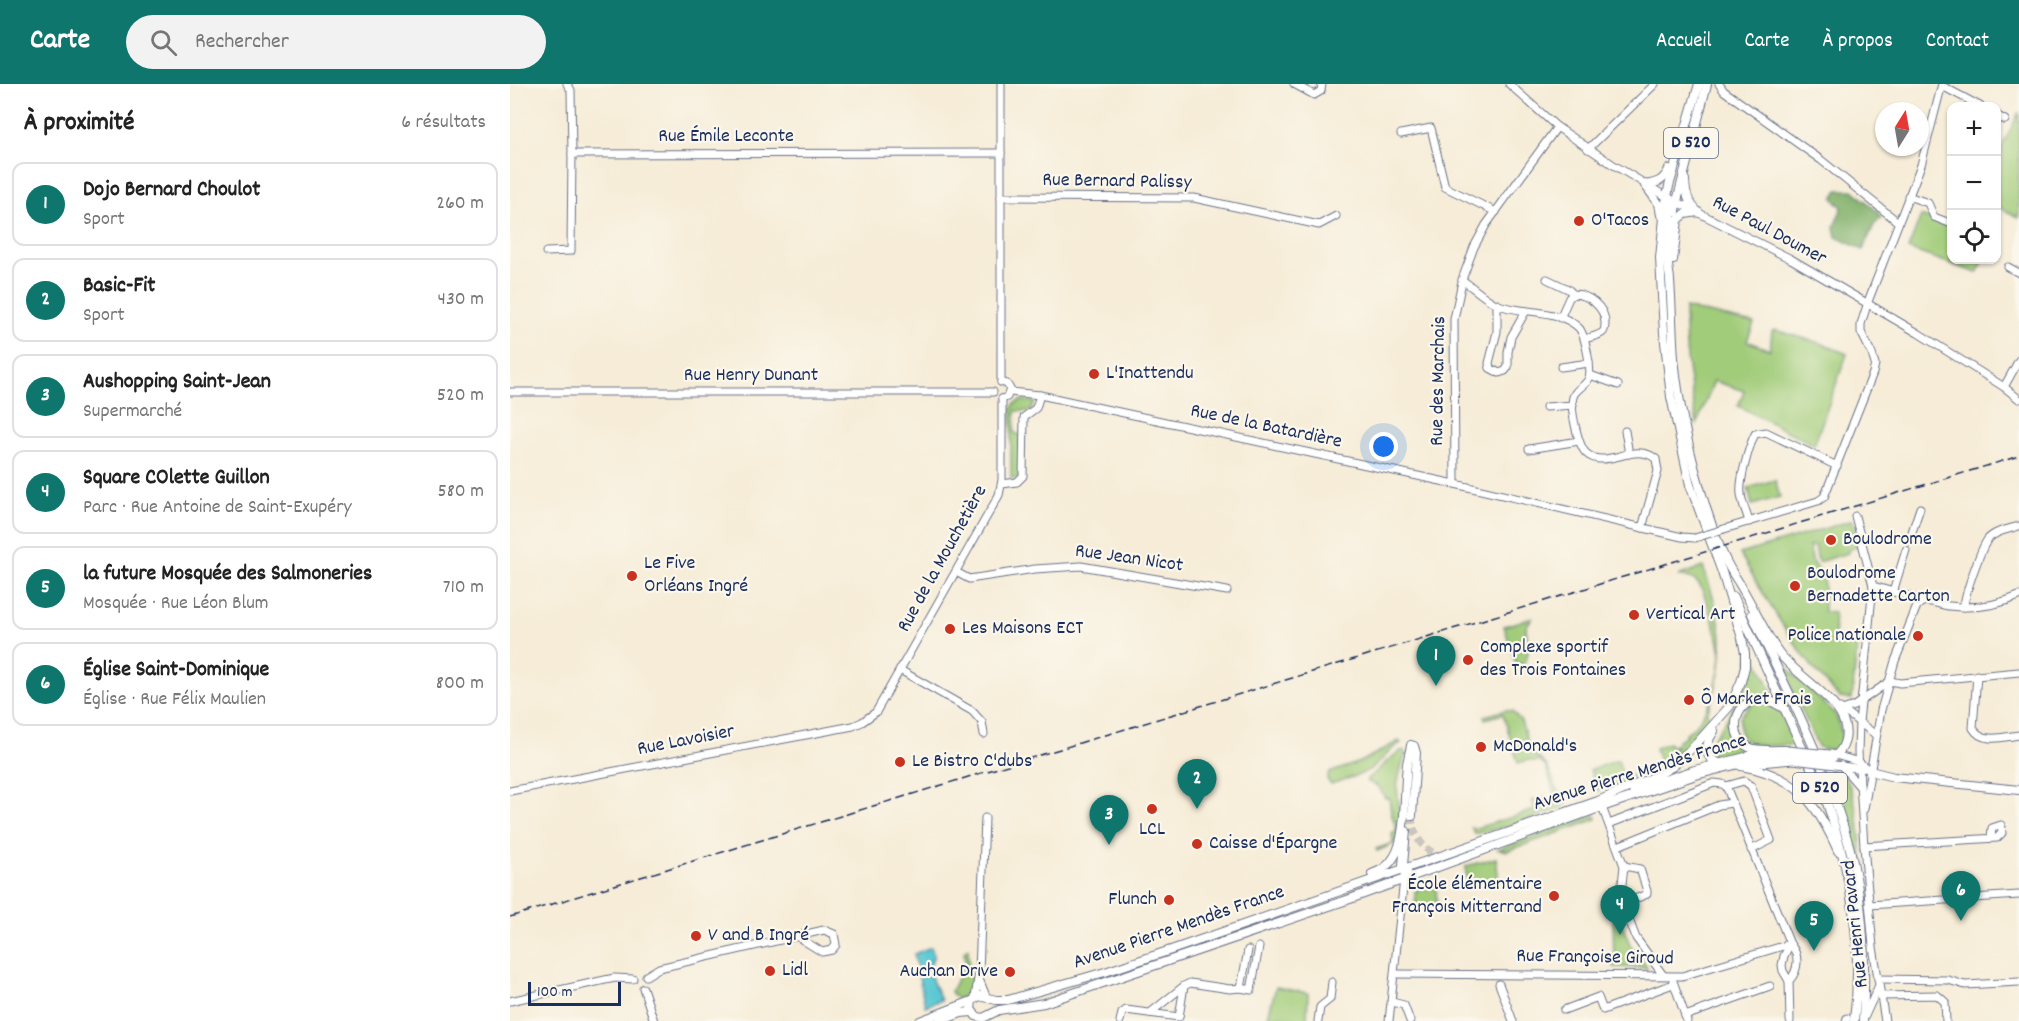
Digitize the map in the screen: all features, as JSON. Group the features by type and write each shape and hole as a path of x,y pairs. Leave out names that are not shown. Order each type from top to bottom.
{"main road":[{"name":"D 520","path":"1660,242 1667,197 1699,84"},
{"name":"D 520","path":"1670,279 1677,201 1707,84"},
{"name":"D 520","path":"1645,184 1655,184 1666,177 1690,116"},
{"name":"D 520","path":"1677,201 1673,197 1673,187 1681,152 1681,141"},
{"path":"1686,166 1685,190 1698,212"},
{"name":"D 520","path":"1645,184 1661,209 1664,333 1671,397 1695,503 1722,572"},
{"name":"D 520","path":"1667,197 1672,204 1668,263 1674,358 1685,429 1698,483 1712,525 1733,573"},
{"path":"1670,279 1678,220 1685,214 1698,212"},
{"path":"1722,572 1745,653 1743,675 1730,706 1707,741 1709,756 1717,763 1763,770 1802,793 1822,817 1847,871"},
{"name":"Rue Henri Pavard","path":"1722,572 1827,803 1839,838 1847,871 1857,964 1849,1020"},
{"path":"1733,573 1747,593 1777,650 1789,666 1832,702 1840,715 1845,732 1841,750 1835,759 1790,756 1753,749 1740,739 1736,732 1735,723 1738,713 1745,705 1756,699 1768,700 1785,709"},
{"name":"Rue Henri Pavard","path":"1733,573 1805,729 1831,791 1850,850 1862,919 1863,1021"},
{"path":"1600,804 1673,766 1730,706"},
{"path":"1346,888 1354,880 1381,870 1396,854 1413,746 1416,753 1412,816"},
{"path":"1410,756 1404,869 1415,876"},
{"name":"Avenue Pierre Mendès France","path":"920,1021 974,999 1008,1000 1105,972 1346,888 1600,804 1762,758 1790,756"},
{"path":"1870,768 1894,777 2019,790"},
{"name":"Avenue Pierre Mendès France","path":"940,1021 961,1013 981,1017 1015,1006 1044,1003 1415,876 1566,820 1600,804"},
{"path":"1462,853 1566,820"},
{"path":"974,999 971,1006 981,1017 993,1007 988,998"}],"street":[{"path":"546,252 571,251 571,90 567,84"},
{"path":"1001,84 1001,382"},
{"path":"1294,84 1314,95 1321,91 1322,84"},
{"name":"Rue Paul Doumer","path":"1509,84 1557,127 1588,149 1667,197 1791,259 2004,387 2019,399"},
{"path":"1588,149 1655,84"},
{"path":"1719,84 1724,91 1821,160 1898,222"},
{"path":"1749,522 1741,494 1741,485 1755,434 1766,432 1837,466 1875,364 1861,332 1862,324 1921,165 1942,85 1973,102"},
{"path":"2001,118 2005,120"},
{"name":"Rue des Marchais","path":"1455,484 1455,320 1462,280 1474,248 1496,212 1557,127"},
{"path":"1401,134 1431,128 1445,187 1496,212"},
{"name":"Rue Émile Leconte","path":"572,154 1001,153"},
{"path":"1908,196 1928,203 1934,217 1947,222"},
{"name":"Rue Bernard Palissy","path":"1001,197 1194,198 1319,225 1336,216"},
{"path":"2008,267 2019,273"},
{"path":"1547,279 1595,303 1603,311 1604,331 1585,339"},
{"path":"1462,280 1497,304 1560,318 1581,330 1585,339 1590,375 1587,381 1576,390 1573,398 1579,441 1586,453 1595,458 1604,459 1649,453 1656,459 1658,471 1642,528"},
{"path":"1560,318 1573,294"},
{"path":"1497,304 1497,332 1489,363 1490,368 1499,373 1508,367 1511,337 1526,311"},
{"path":"2004,387 2019,360"},
{"path":"1561,367 1588,363"},
{"path":"1590,375 1618,385"},
{"path":"1001,382 1007,384 1010,392 1002,399 997,398 993,392 995,384 1001,382"},
{"name":"Rue Henry Dunant","path":"510,392 993,392"},
{"name":"Rue de la Batardière","path":"1010,392 1040,395 1455,484 1682,537 1695,538 1818,501 1824,497 1837,466"},
{"path":"1002,484 1017,482 1023,476 1024,417 1036,408 1040,395"},
{"name":"Rue de la Mouchetière","path":"867,720 876,711 996,500 1002,484 1002,399"},
{"path":"1546,408 1573,405"},
{"path":"1625,430 1629,454"},
{"path":"1529,449 1579,441"},
{"path":"1909,541 1920,508"},
{"name":"Rue Henri Pavard","path":"1855,516 1874,586 1859,722 1859,765 1869,905 1885,1021"},
{"path":"1964,607 1967,592 1987,540 1995,534 2019,526"},
{"path":"1893,592 1906,550"},
{"name":"Rue Jean Nicot","path":"956,572 969,579 1035,569 1081,566 1227,591"},
{"path":"1874,586 1922,602 1964,607 1983,607 2019,596"},
{"name":"Rue Henri Pavard","path":"1862,822 1881,710 1895,661 1917,606 1922,602"},
{"path":"900,670 978,716 984,734"},
{"path":"1842,710 1861,702 1890,681 1900,683 2019,672"},
{"path":"1977,675 1972,728 1977,735 1985,738 2019,735"},
{"path":"1832,702 1876,735"},
{"name":"Rue Lavoisier","path":"510,791 853,726 867,720"},
{"name":"Avenue Pierre Mendès France","path":"1600,804 1717,763 1758,753 1790,756"},
{"path":"1835,759 1870,768"},
{"path":"1835,759 1860,787"},
{"path":"1609,825 1714,783 1726,786 1744,781 1751,786 1771,840 1751,850"},
{"path":"1726,786 1794,949 1797,964 1789,981"},
{"path":"1618,846 1719,805 1732,803"},
{"path":"1600,804 1624,866 1621,893 1623,904 1636,938 1663,975"},
{"path":"974,999 979,979 985,818"},
{"path":"1864,846 1991,838"},
{"path":"1623,904 1647,894 1640,869 1624,866"},
{"path":"1389,1021 1404,869"},
{"path":"1869,905 2019,895"},
{"path":"646,976 659,968 828,930 836,937 836,945 829,952 822,952 798,937"},
{"path":"1790,944 1782,965 1789,981 1790,1021"},
{"name":"Rue Françoise Giroud","path":"1395,974 1663,975 1673,980 1790,944"},
{"path":"1150,1012 1190,983 1251,990 1258,947"},
{"path":"1241,988 1248,950"},
{"path":"510,1001 605,980 633,979 640,974 646,976"},
{"path":"643,988 647,983 646,976"},
{"path":"633,979 635,986 643,988"},
{"path":"979,979 988,998"},
{"path":"1564,1010 1598,998 1603,1010 1673,980 1686,1018 1770,986"},
{"path":"1863,1021 1879,982 1948,980 1965,985 2019,982"},
{"path":"1318,1021 1320,1007 1330,999 1332,982"},
{"path":"1499,984 1514,1021"},
{"path":"1120,1021 1122,1013 1126,1010 1150,1012 1179,1019 1184,987"},
{"path":"643,988 654,1021"},
{"path":"1870,1002 1877,999 1937,995 1945,1002 1946,1021"},
{"path":"1392,1002 1404,1005 1410,1021"}],"green space":[{"path":"2019,112 2019,218 2001,208 2001,149"},
{"path":"1838,190 1853,190 1878,212 1881,218 1874,225 1863,250 1836,237 1834,227 1842,207 1833,198"},
{"path":"1921,216 1947,226 1947,263 1908,249"},
{"path":"1951,264 1982,264 1977,273"},
{"path":"1685,308 1754,323 1747,341 1770,350 1772,331 1776,330 1847,354 1814,445 1738,406 1744,391 1714,381 1697,424 1685,338"},
{"path":"1022,400 1035,402 1031,411 1015,411 1014,433 1021,435 1021,473 1019,477 1011,479 1011,410 1015,403"},
{"path":"1775,480 1780,497 1752,505 1748,488"},
{"path":"1853,520 1856,532 1853,533 1857,547 1848,550 1848,553 1818,562 1815,546 1809,546 1813,564 1824,575 1824,612 1834,613 1835,643 1857,646 1852,699 1840,698 1811,665 1762,592 1740,554"},
{"path":"1703,567 1716,606 1721,655 1712,619 1699,584 1690,578 1678,576"},
{"path":"1532,618 1526,627 1528,653 1524,664 1519,663 1517,667 1504,626"},
{"path":"1753,650 1775,699 1766,697 1736,710 1733,722 1734,731 1747,749 1712,757 1710,742 1738,700 1746,677 1749,652"},
{"path":"1776,654 1794,675 1836,715 1842,734 1841,744 1836,750 1822,749 1818,746"},
{"path":"1719,670 1707,713 1712,722 1673,762 1678,740 1686,736 1685,734 1693,728 1706,710"},
{"path":"1763,702 1781,714 1794,745 1762,746 1748,742 1743,737 1740,729 1740,716 1752,704"},
{"path":"1506,710 1512,711 1521,721 1530,750 1547,766 1559,793 1567,801 1563,808 1475,834 1471,827 1473,829 1535,810 1532,800 1545,796 1548,806 1557,803 1546,767 1538,760 1518,763 1503,714 1485,719 1484,716"},
{"path":"1399,741 1401,743 1366,772 1331,784 1327,780 1329,773 1362,761"},
{"path":"1669,743 1670,746 1675,745 1674,753 1661,770 1597,791 1590,770 1618,760 1624,778 1660,766 1655,748"},
{"path":"1403,750 1406,753 1397,789 1399,831 1394,844 1377,851 1376,849 1393,843 1392,834 1397,831 1389,798 1385,798 1378,786 1368,782 1367,779"},
{"path":"1830,771 1840,772 1846,777 1854,799 1864,872 1860,877 1851,837"},
{"path":"1595,815 1597,819 1507,851 1498,849"},
{"path":"1496,858 1499,882 1466,886 1466,866"},
{"path":"1436,887 1437,905 1421,905 1421,911 1416,911 1415,892 1417,889"},
{"path":"1618,914 1631,947 1648,968 1614,967 1613,915"},
{"path":"968,949 969,968 973,981 967,996 957,999 951,992 965,962 964,952"},
{"path":"1276,987 1308,993 1307,1021 1268,1016"}],"water":[{"path":"931,947 934,955 930,973 941,1000 925,1006 914,954"}],"tunnel":[{"path":"1412,816 1413,828 1419,840 1432,853 1441,856 1462,853"}],"railway":[{"path":"510,917 2019,456"}],"place":[{"name":"O'Tacos","path":"1579,221"},
{"name":"L'Inattendu","path":"1094,374"},
{"name":"Boulodrome","path":"1831,540"},
{"name":"Le Five Orléans Ingré","path":"632,576"},
{"name":"Boulodrome Bernadette Carton","path":"1795,586"},
{"name":"Vertical Art","path":"1634,615"},
{"name":"Les Maisons ECT","path":"950,629"},
{"name":"Police nationale","path":"1918,636"},
{"name":"Complexe sportif des Trois Fontaines","path":"1468,660"},
{"name":"Dojo Bernard Choulot","path":"1436,686"},
{"name":"Ô Market Frais","path":"1689,700"},
{"name":"McDonald's","path":"1481,747"},
{"name":"Le Bistro C'dubs","path":"900,762"},
{"name":"LCL","path":"1152,809"},
{"name":"Basic-Fit","path":"1197,809"},
{"name":"Caisse d'Épargne","path":"1197,844"},
{"name":"Aushopping Saint-Jean","path":"1109,845"},
{"name":"École élémentaire François Mitterrand","path":"1554,896"},
{"name":"Flunch","path":"1169,900"},
{"name":"Église Saint-Dominique","path":"1961,921"},
{"name":"Square COlette Guillon","path":"1620,935"},
{"name":"V and B Ingré","path":"696,936"},
{"name":"la future Mosquée des Salmoneries","path":"1814,951"},
{"name":"Lidl","path":"770,971"},
{"name":"Auchan Drive","path":"1010,972"}]}
